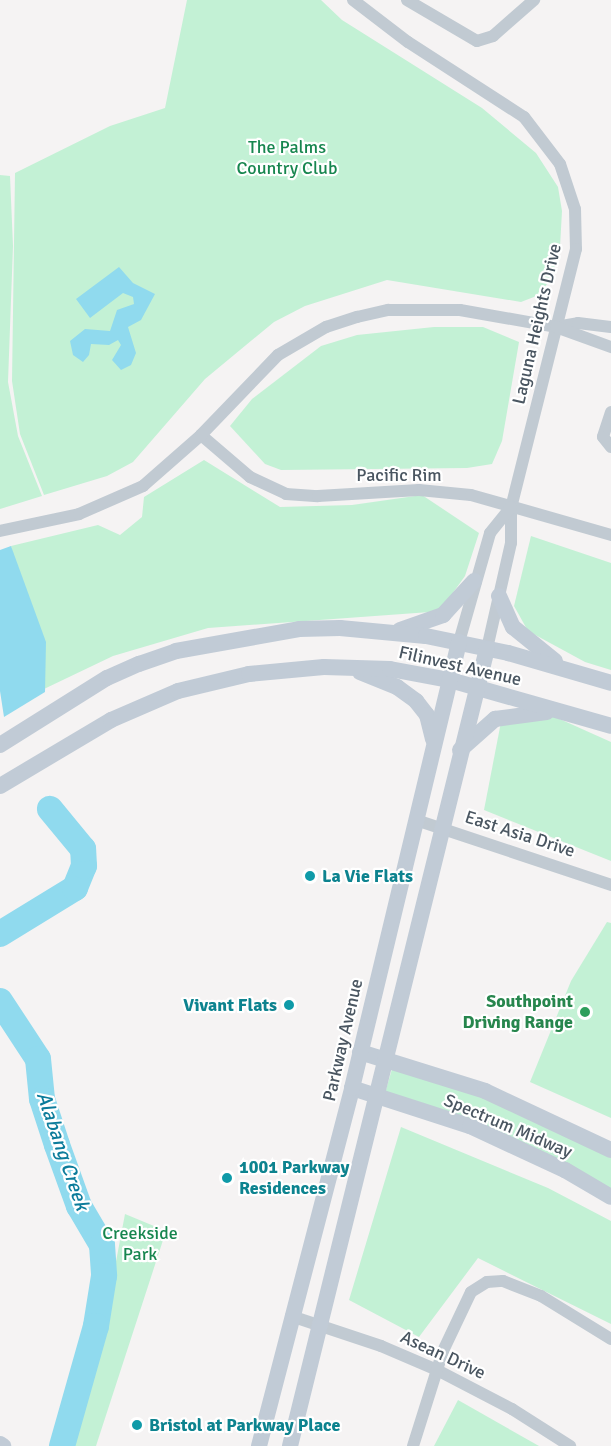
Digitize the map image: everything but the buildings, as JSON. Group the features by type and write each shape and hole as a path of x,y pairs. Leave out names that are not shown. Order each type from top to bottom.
{"street":[{"name":"Laguna Heights Drive","path":"353,0 408,42 524,117 560,164 575,209 576,249 511,507 511,543 487,648"},
{"path":"407,0 477,41 493,36 534,0"},
{"path":"1,531 79,514 123,497 142,486 201,435 278,355 317,331 357,317 388,310 460,310 556,327 611,347"},
{"path":"556,327 578,323 611,327"},
{"path":"611,412 603,437 611,447"},
{"name":"Pacific Rim","path":"201,435 235,467 266,487 286,494 318,496 419,490 471,495 611,535"},
{"name":"Laguna Heights Drive","path":"459,642 474,581 490,533 511,507"},
{"path":"390,633 443,615 474,581"},
{"path":"499,596 519,633 542,654 572,670"},
{"name":"Filinvest Avenue","path":"0,745 107,678 176,651 299,629 390,633 459,642 572,670 611,683"},
{"name":"Parkway Avenue","path":"259,1446 352,1088 459,642"},
{"path":"290,1446 444,827 459,751 487,648"},
{"path":"346,666 397,687 416,701 427,715 434,746"},
{"name":"Filinvest Avenue","path":"0,786 111,720 178,691 249,674 346,666 450,680 566,711 611,726"},
{"path":"459,751 495,719 525,712 566,711"},
{"name":"East Asia Drive","path":"416,820 444,827 611,885"},
{"name":"Spectrum Midway","path":"360,1052 485,1091 611,1150"},
{"name":"Spectrum Midway","path":"352,1088 470,1126 565,1170 611,1197"},
{"path":"413,1446 437,1370 471,1292 487,1282 503,1281 541,1296 611,1339"},
{"name":"Asean Drive","path":"291,1316 437,1370 512,1409 570,1446"}],"green space":[{"name":"The Palms Country Club","path":"187,0 321,0 342,20 482,108 536,153 558,187 562,211 560,247 552,277 539,295 521,302 387,280 305,306 274,322 205,379 133,462 107,476 44,495 20,434 12,381 15,173 110,126 165,108"},
{"path":"0,175 10,176 13,246 8,382 18,436 42,496 0,509"},
{"path":"434,327 483,327 519,342 502,441 492,464 467,468 281,470 265,464 230,426 252,399 321,346 357,335"},
{"path":"204,460 280,507 352,505 422,495 479,533 465,576 442,608 430,612 208,628 113,656 44,689 11,546 98,525 120,535 142,517 144,497"},
{"path":"531,536 611,563 611,670 585,662 528,631 514,606"},
{"path":"553,716 611,742 611,861 484,810 501,722"},
{"name":"Southpoint Driving Range","path":"607,922 611,923 611,1118 530,1082 571,981"},
{"path":"392,1069 479,1094 581,1141 611,1158 611,1190 385,1093"},
{"path":"401,1127 548,1188 611,1221 611,1324 478,1258 419,1337 349,1300"},
{"name":"Creekside Park","path":"125,1214 166,1231 96,1446 70,1446 103,1330"},
{"path":"458,1400 539,1446 434,1446"}],"water":[{"path":"119,267 133,283 155,294 141,320 128,327 136,353 131,365 121,370 112,360 121,345 118,340 109,345 91,344 89,355 83,362 73,355 70,341 85,329 110,331 117,310 134,304 133,297 123,293 90,318 76,299"},
{"path":"11,546 46,642 45,692 4,717 0,691 0,550"}],"waterway":[{"name":"Alabang Creek","path":"0,934 75,888 84,866 83,849 50,809"},
{"name":"Alabang Creek","path":"0,1001 38,1059 42,1099 57,1145 79,1206 102,1245 104,1276 96,1326 62,1446"}],"place":[{"name":"La Vie Flats","path":"310,876"},
{"name":"Vivant Flats","path":"289,1005"},
{"name":"Southpoint Driving Range","path":"585,1012"},
{"name":"1001 Parkway Residences","path":"227,1178"},
{"name":"Bristol at Parkway Place","path":"137,1425"}]}
